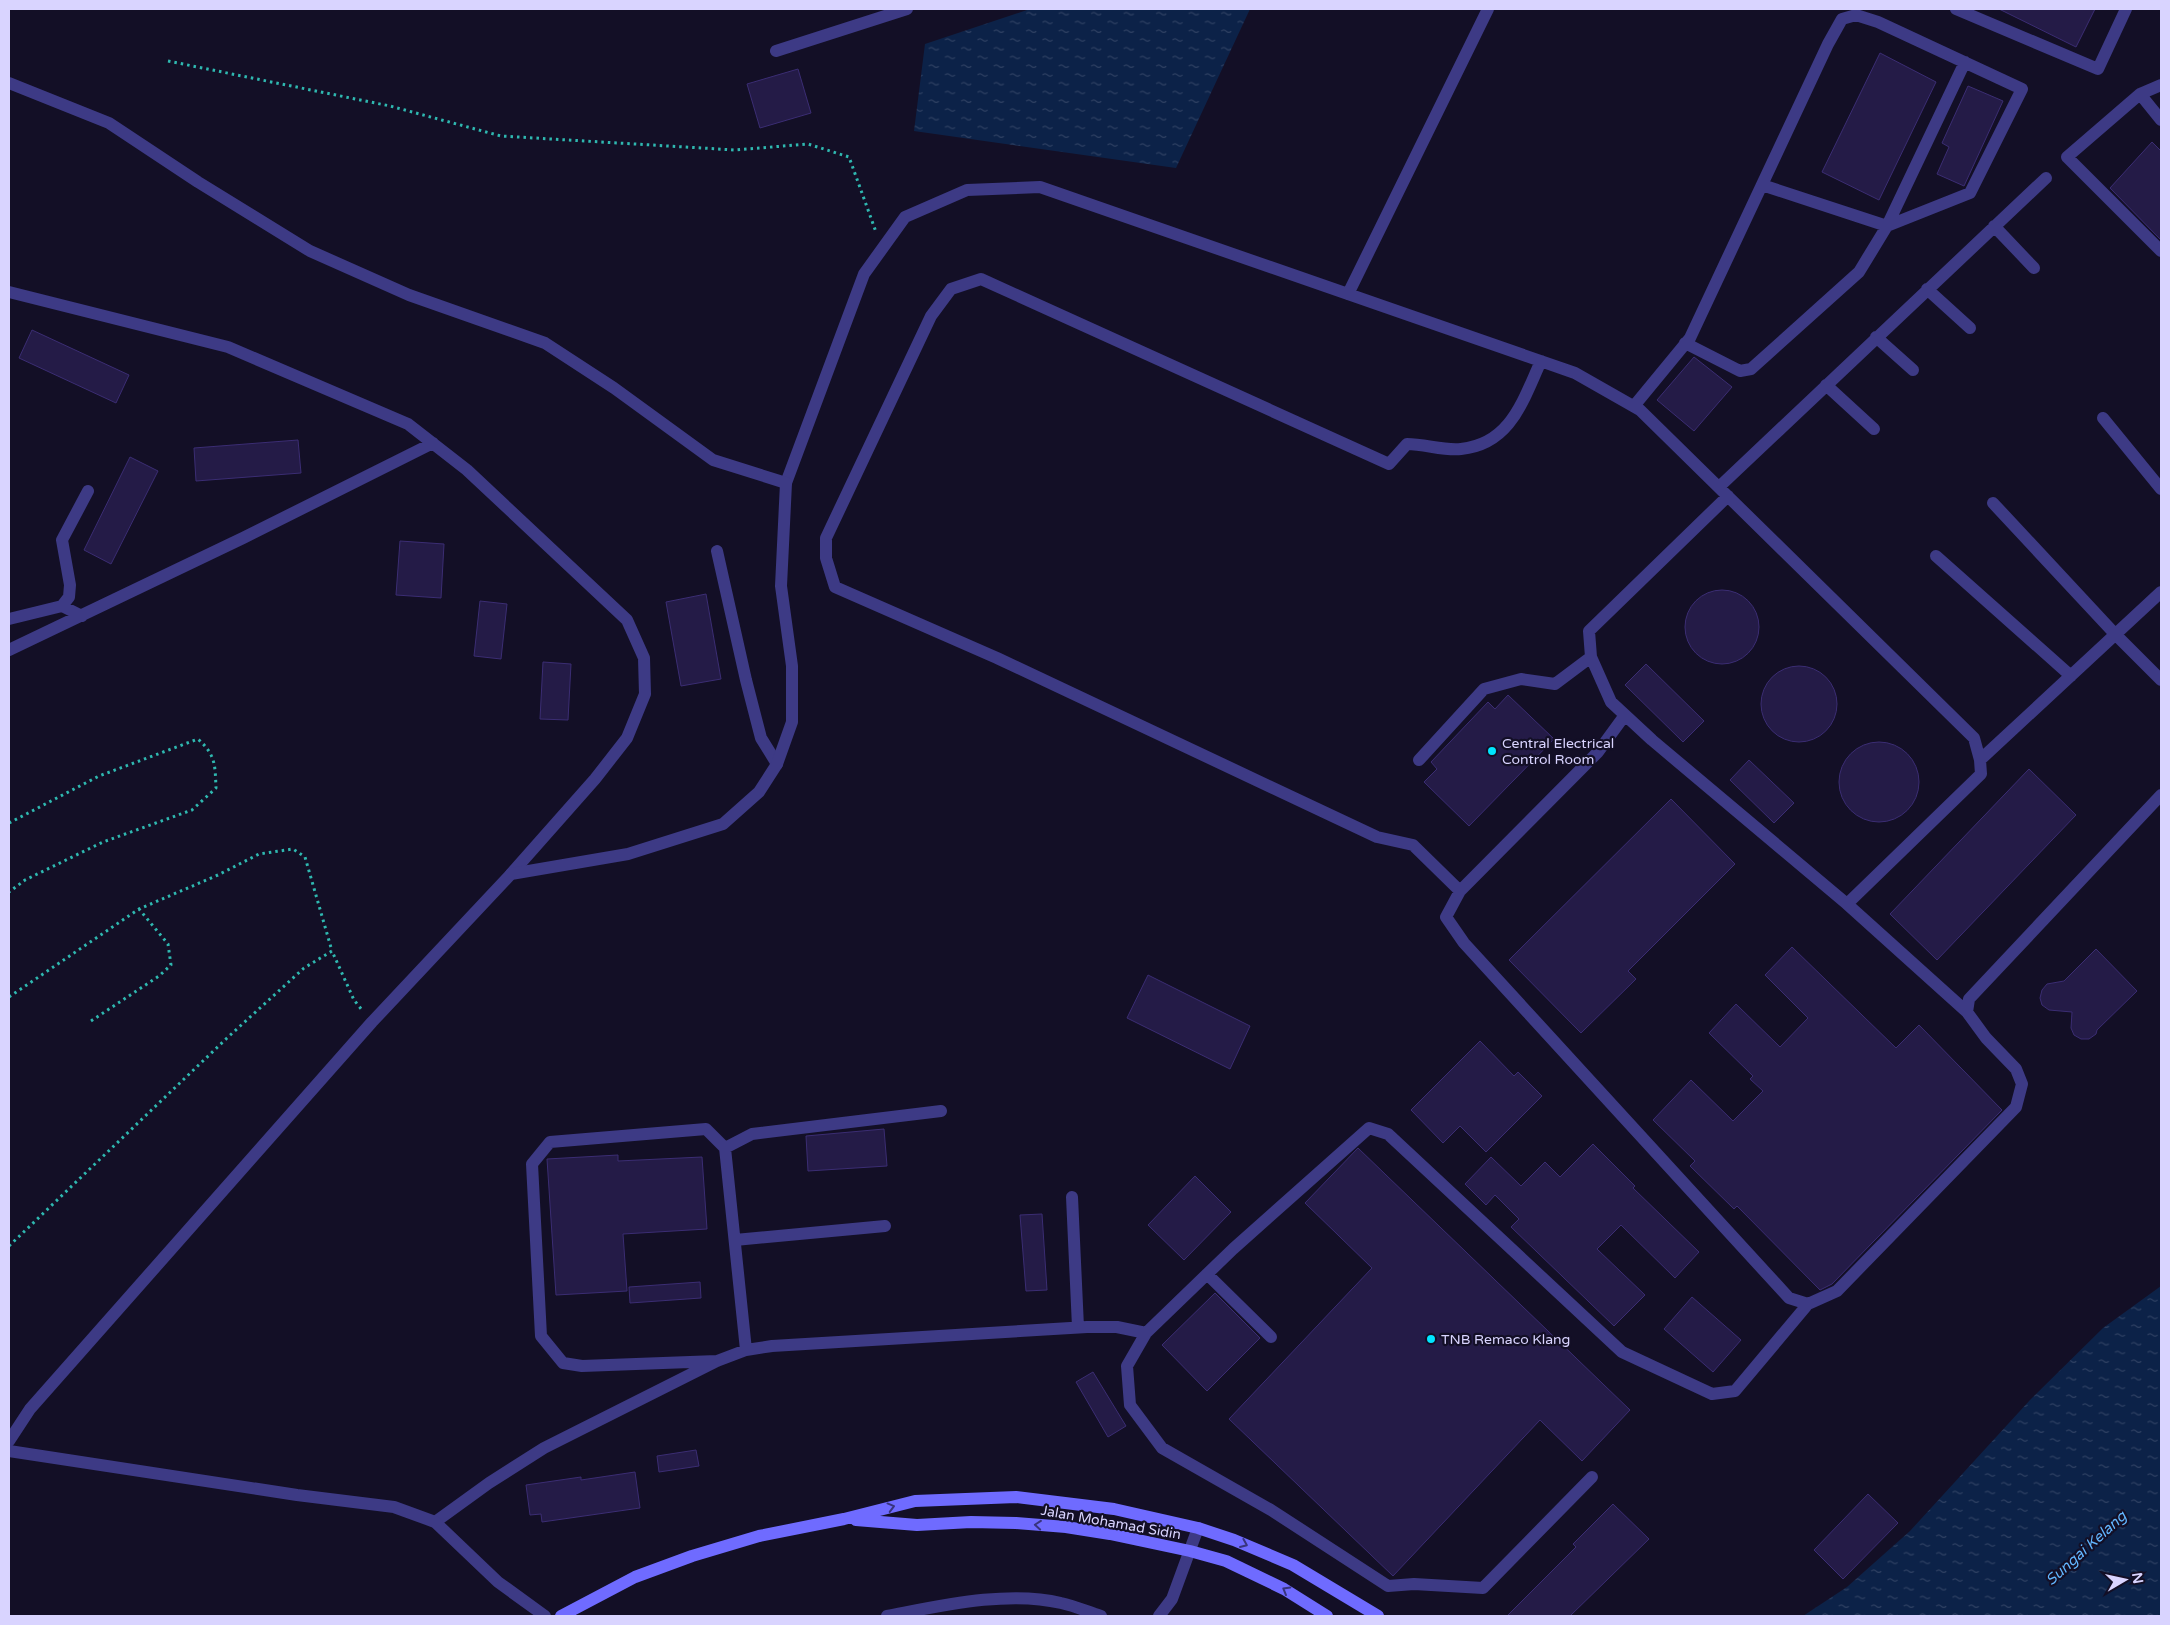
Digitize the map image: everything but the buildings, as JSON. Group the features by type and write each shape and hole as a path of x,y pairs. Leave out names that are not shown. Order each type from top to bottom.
{"main road":[{"name":"Jalan Mohamad Sidin","path":"561,1616 635,1577 692,1556 759,1536 844,1519 915,1501 1016,1497 1114,1509 1198,1528 1234,1540 1293,1565 1378,1616"},
{"name":"Jalan Mohamad Sidin","path":"844,1519 917,1525 971,1522 1058,1526 1190,1551 1234,1565 1284,1589 1327,1616"}],"street":[{"path":"776,51 907,9"},
{"path":"1348,294 1488,9"},
{"path":"1956,9 2098,69 2126,9"},
{"path":"1634,406 1685,343 1713,290 1762,185 1828,44 1842,20 1859,12 2022,89 1970,193 1887,226 1762,185"},
{"path":"1685,343 1740,371 1751,368 1859,272 1887,226 1965,62"},
{"path":"9,83 109,123 198,182 310,251 409,295 545,343 614,388 713,460 786,483"},
{"path":"2161,85 2140,94 2067,157 2161,251"},
{"path":"2140,94 2161,120"},
{"path":"1719,487 2046,178"},
{"path":"511,874 628,854 723,824 760,792 777,764 792,722 792,666 781,586 786,483 864,274 905,217 967,190 1040,187 1575,373 1640,410 1974,738 1980,760 1981,774 1848,904"},
{"path":"1994,226 2034,268"},
{"path":"1460,891 1413,845 1377,837 997,658 835,587 826,558 826,538 931,316 952,289 981,279 1389,464 1407,444 1460,450 1489,442 1515,417 1541,361"},
{"path":"1927,289 1970,328"},
{"path":"9,292 228,348 408,424 474,476 627,620 644,658 646,694 627,738 595,779 511,874 372,1022 30,1409 9,1441"},
{"path":"1876,337 1913,370"},
{"path":"1826,385 1874,429"},
{"path":"2103,418 2161,489"},
{"path":"9,650 434,443"},
{"path":"62,606 69,596 70,584 62,540 88,491"},
{"path":"1592,1477 1483,1588 1414,1584 1388,1586 1270,1510 1162,1448 1130,1405 1126,1366 1146,1333 1207,1274 1369,1128 1388,1134 1622,1352 1712,1394 1736,1391 1808,1304 1837,1292 2016,1108 2022,1084 2016,1068 1986,1038 1967,1012 1848,904 1659,746 1610,702 1591,658 1589,631 1728,496"},
{"path":"1992,503 2161,680"},
{"path":"717,551 761,738 777,764"},
{"path":"1936,556 2071,676"},
{"path":"1980,760 2161,592"},
{"path":"9,619 62,606 82,616"},
{"path":"1419,760 1484,689 1520,679 1555,684 1591,658"},
{"path":"1625,715 1598,752 1460,891 1446,917 1464,943 1789,1298 1808,1304"},
{"path":"1967,1012 1969,999 2161,795"},
{"path":"725,1148 752,1134 941,1111"},
{"path":"717,1361 582,1366 563,1363 541,1336 532,1164 550,1142 706,1129 725,1148 746,1350"},
{"path":"1072,1197 1078,1327"},
{"path":"735,1240 885,1226"},
{"path":"1207,1274 1271,1337"},
{"path":"436,1522 489,1483 544,1448 717,1361 746,1350 772,1346 1078,1327 1117,1327 1146,1333"},
{"path":"9,1451 297,1495 394,1507 436,1522 498,1582 544,1616"},
{"path":"1159,1616 1172,1599 1198,1528"},
{"path":"887,1616 963,1601 1017,1599 1060,1602 1101,1616"}],"path":[{"path":"168,61 390,106 501,136 736,150 808,144 849,158 882,249"},
{"path":"9,823 99,776 198,739 210,750 215,766 216,788 192,810 103,842 25,880 9,892"},
{"path":"9,997 139,910 218,875 259,854 293,849 305,857 332,951 354,1000 372,1022"},
{"path":"91,1021 159,976 171,965 168,944 139,910"},
{"path":"9,1246 227,1038 304,968 332,951"}],"water":[{"path":"1030,9 1250,9 1176,168 914,131 925,44"},
{"name":"Sungai Kelang","path":"2161,1286 2161,1616 1803,1616 1847,1587 1910,1531 2030,1400 2103,1328"}],"place":[{"name":"Central Electrical Control Room","path":"1492,751"},
{"name":"TNB Remaco Klang","path":"1431,1339"}]}
